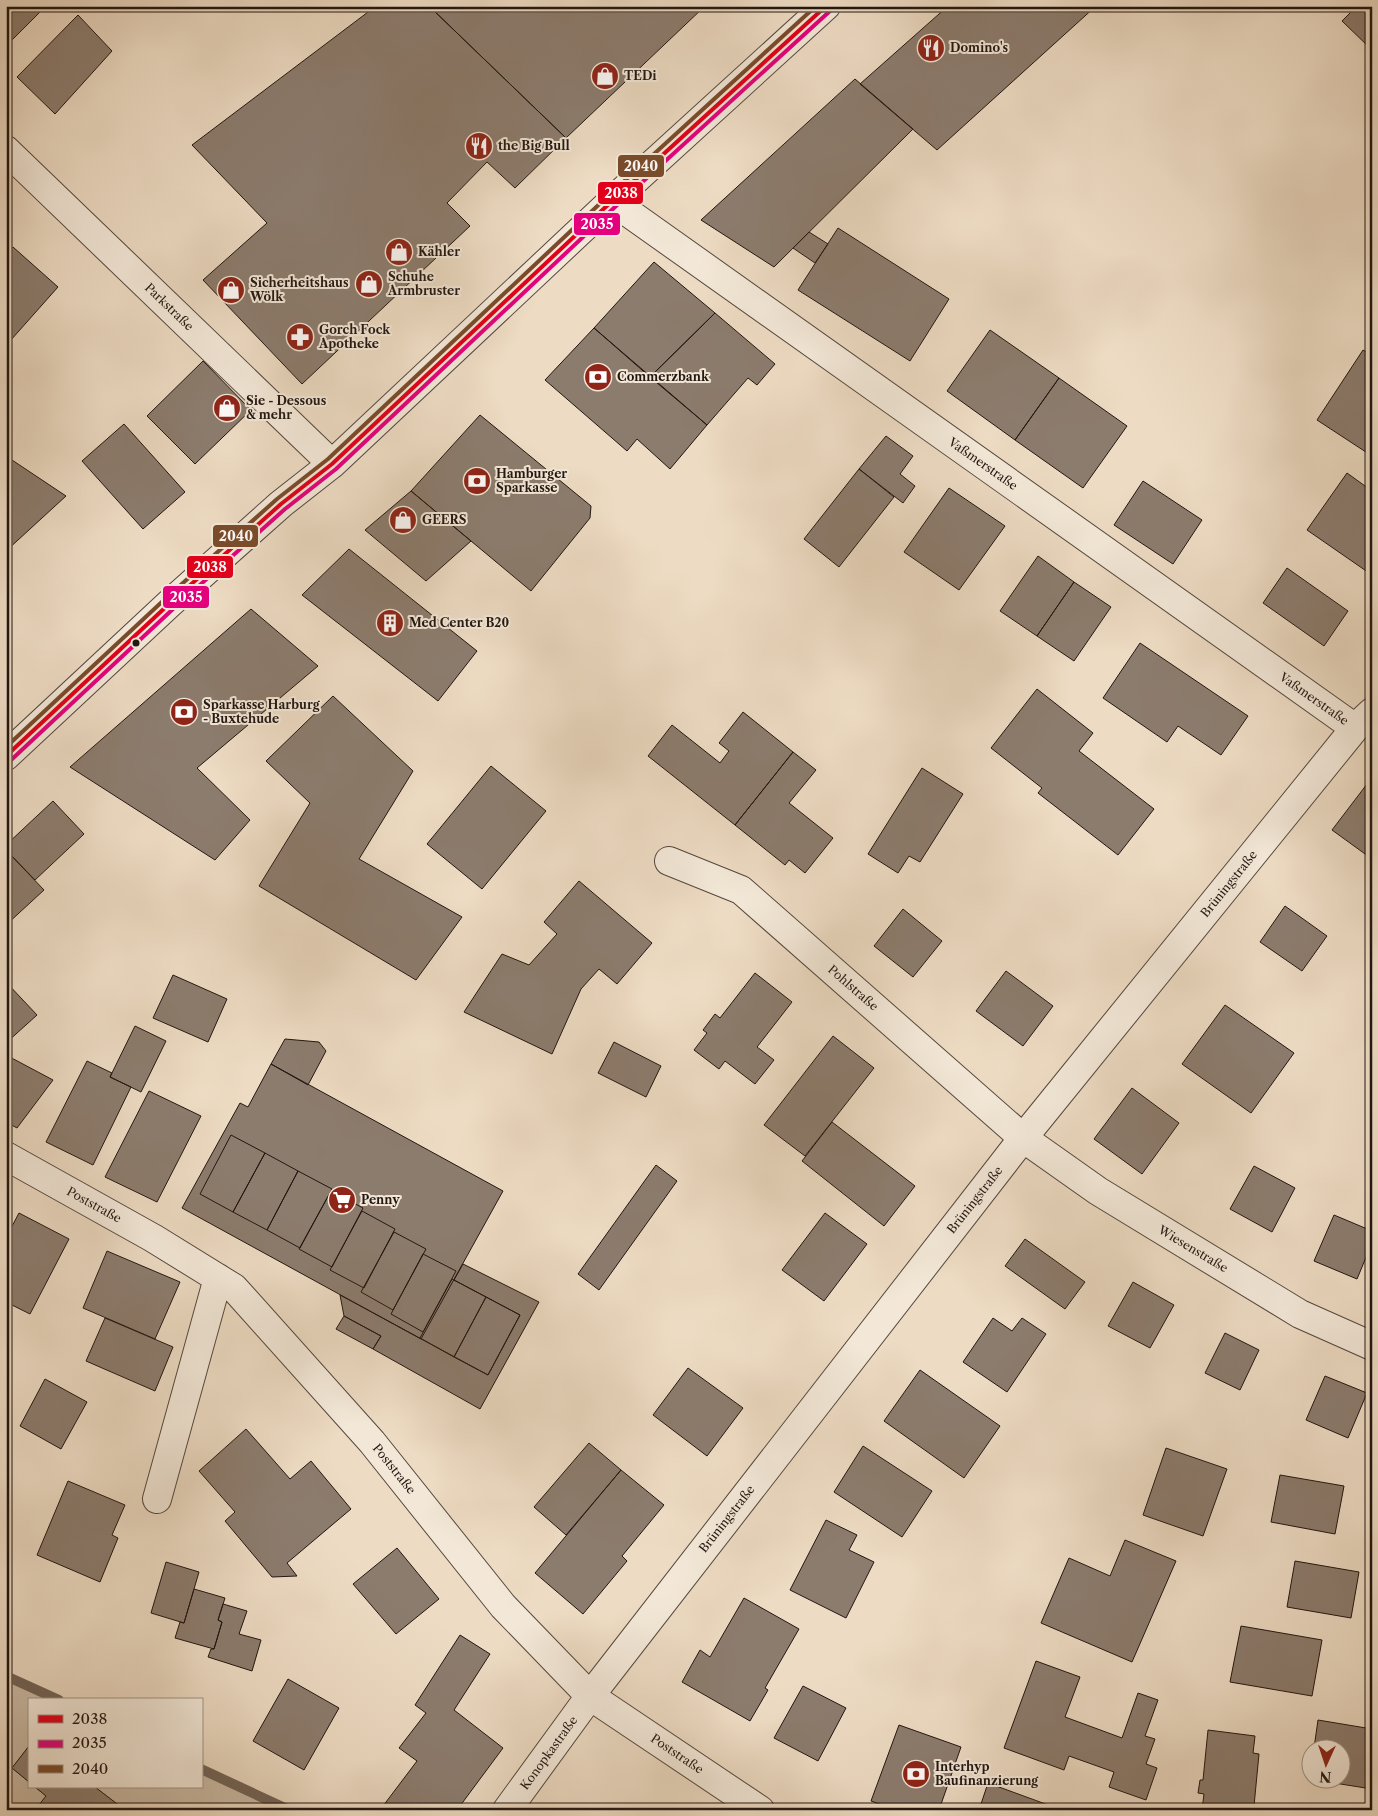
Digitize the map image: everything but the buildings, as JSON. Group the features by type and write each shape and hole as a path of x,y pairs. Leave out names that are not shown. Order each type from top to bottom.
{"street":[{"path":"6,756 169,604 281,504 332,464 612,201 826,6"},
{"name":"Parkstraße","path":"6,150 332,464"},
{"name":"Vaßmerstraße","path":"612,201 1364,720"},
{"name":"Brüningstraße","path":"590,1696 1023,1138 1364,720"},
{"name":"Pohlstraße","path":"668,861 741,890 1023,1138"},
{"name":"Wiesenstraße","path":"1023,1138 1098,1191 1300,1314 1372,1346"},
{"name":"Poststraße","path":"6,1156 153,1238 234,1288 372,1442 504,1606 590,1696 760,1810"},
{"path":"157,1499 218,1278"},
{"name":"Konopkastraße","path":"507,1810 590,1696"}],"shaded area":[{"path":"6,1676 55,1698 28,1698 28,1747 12,1768 28,1781 28,1788 36,1788 46,1796 35,1810 6,1810"},
{"path":"202,1769 287,1809 125,1810 96,1788 202,1788"}],"waterway":[{"path":"6,1676 55,1698"},
{"path":"202,1769 287,1809"}],"transit line":[{"name":"2040","path":"6,747 165,599 277,499 328,459 608,196 816,6"},
{"name":"2038","path":"6,756 169,604 281,504 332,464 612,201 826,6"},
{"name":"2035","path":"10,761 173,609 285,509 336,469 616,206 830,11"}],"place":[{"name":"Domino's","path":"931,48"},
{"name":"TEDi","path":"605,76"},
{"name":"the Big Bull","path":"479,146"},
{"name":"Kähler","path":"399,252"},
{"name":"Schuhe Armbruster","path":"369,284"},
{"name":"Sicherheitshaus Wölk","path":"231,290"},
{"name":"Gorch Fock Apotheke","path":"300,337"},
{"name":"Commerzbank","path":"598,377"},
{"name":"Sie - Dessous & mehr","path":"227,408"},
{"name":"Hamburger Sparkasse","path":"477,481"},
{"name":"GEERS","path":"403,520"},
{"name":"Med Center B20","path":"390,623"},
{"name":"Sparkasse Harburg - Buxtehude","path":"184,712"},
{"name":"Penny","path":"342,1200"},
{"name":"Interhyp Baufinanzierung","path":"916,1774"}]}
